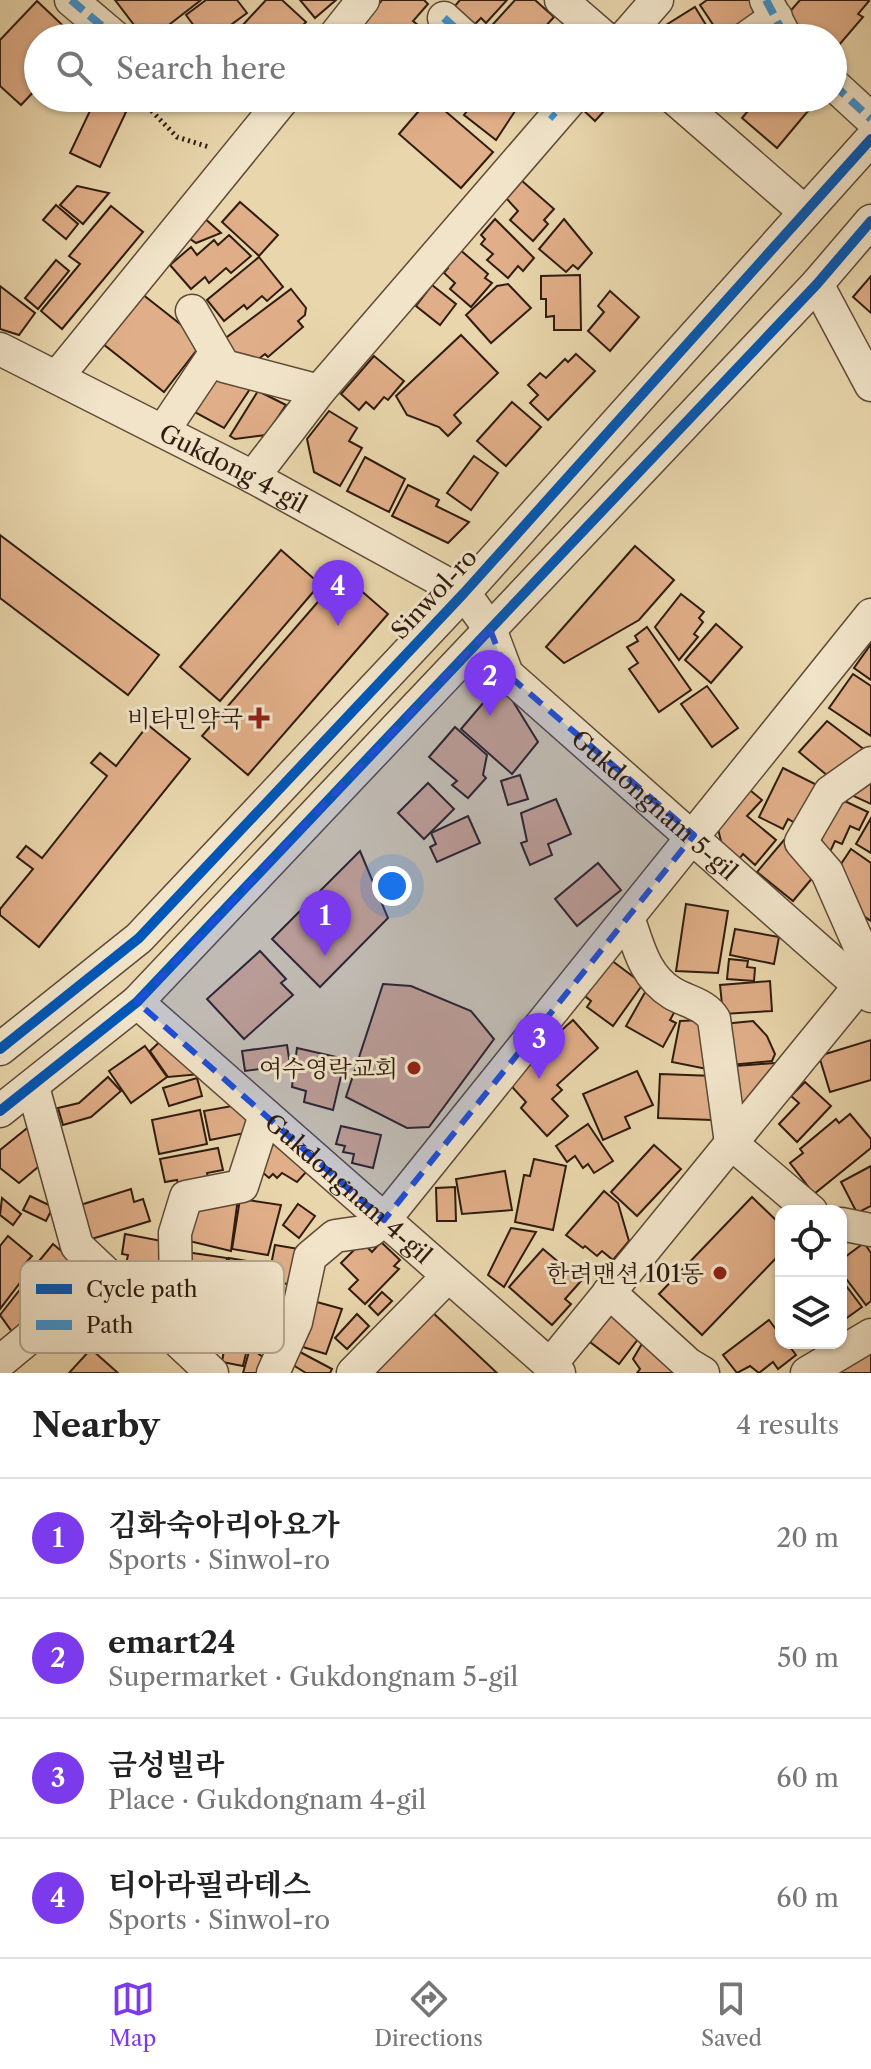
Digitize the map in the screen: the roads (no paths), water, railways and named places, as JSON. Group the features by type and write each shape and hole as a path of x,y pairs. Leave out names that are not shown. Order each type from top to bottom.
{"street":[{"path":"71,0 99,24"},
{"path":"344,24 363,0"},
{"path":"561,0 589,24"},
{"path":"636,24 657,0"},
{"path":"847,97 871,119"},
{"path":"57,377 273,112"},
{"path":"253,477 319,391 547,112"},
{"path":"690,112 805,212"},
{"name":"Sinwol-ro","path":"0,1049 139,938 464,593 871,139"},
{"path":"0,1111 137,1002 817,284 871,221"},
{"path":"817,284 871,385"},
{"path":"192,311 214,355 232,371 296,383 319,391"},
{"name":"Gukdong 4-gil","path":"0,349 253,477 464,593"},
{"path":"163,431 214,355"},
{"name":"Gukdongnam 5-gil","path":"464,593 490,629 507,674 867,985"},
{"path":"284,1349 296,1322 310,1257 335,1236 370,1231 384,1220 871,615"},
{"path":"554,1369 609,1292 731,1143 867,985 827,872 802,847 801,842 830,792 871,763"},
{"path":"628,917 652,977 669,991 705,1007 714,1019 731,1143 804,1205"},
{"name":"Gukdongnam 4-gil","path":"137,1002 554,1369"},
{"path":"33,1087 74,1238 94,1261"},
{"path":"176,1261 175,1233 186,1197 242,1186 265,1115"},
{"path":"847,1225 871,1230"},
{"path":"353,1373 448,1276"},
{"path":"609,1292 688,1364 703,1373"},
{"path":"807,1373 871,1335"},
{"path":"0,1362 20,1345"},
{"path":"191,1353 212,1373"},
{"path":"273,1373 282,1353"}],"place":[{"name":"티아라필라테스","path":"338,626"},
{"name":"emart24","path":"490,716"},
{"name":"비타민약국","path":"259,718"},
{"name":"김화숙아리아요가","path":"325,956"},
{"name":"여수영락교회","path":"414,1068"},
{"name":"금성빌라","path":"539,1079"},
{"name":"한려맨션 101동","path":"720,1273"}]}
